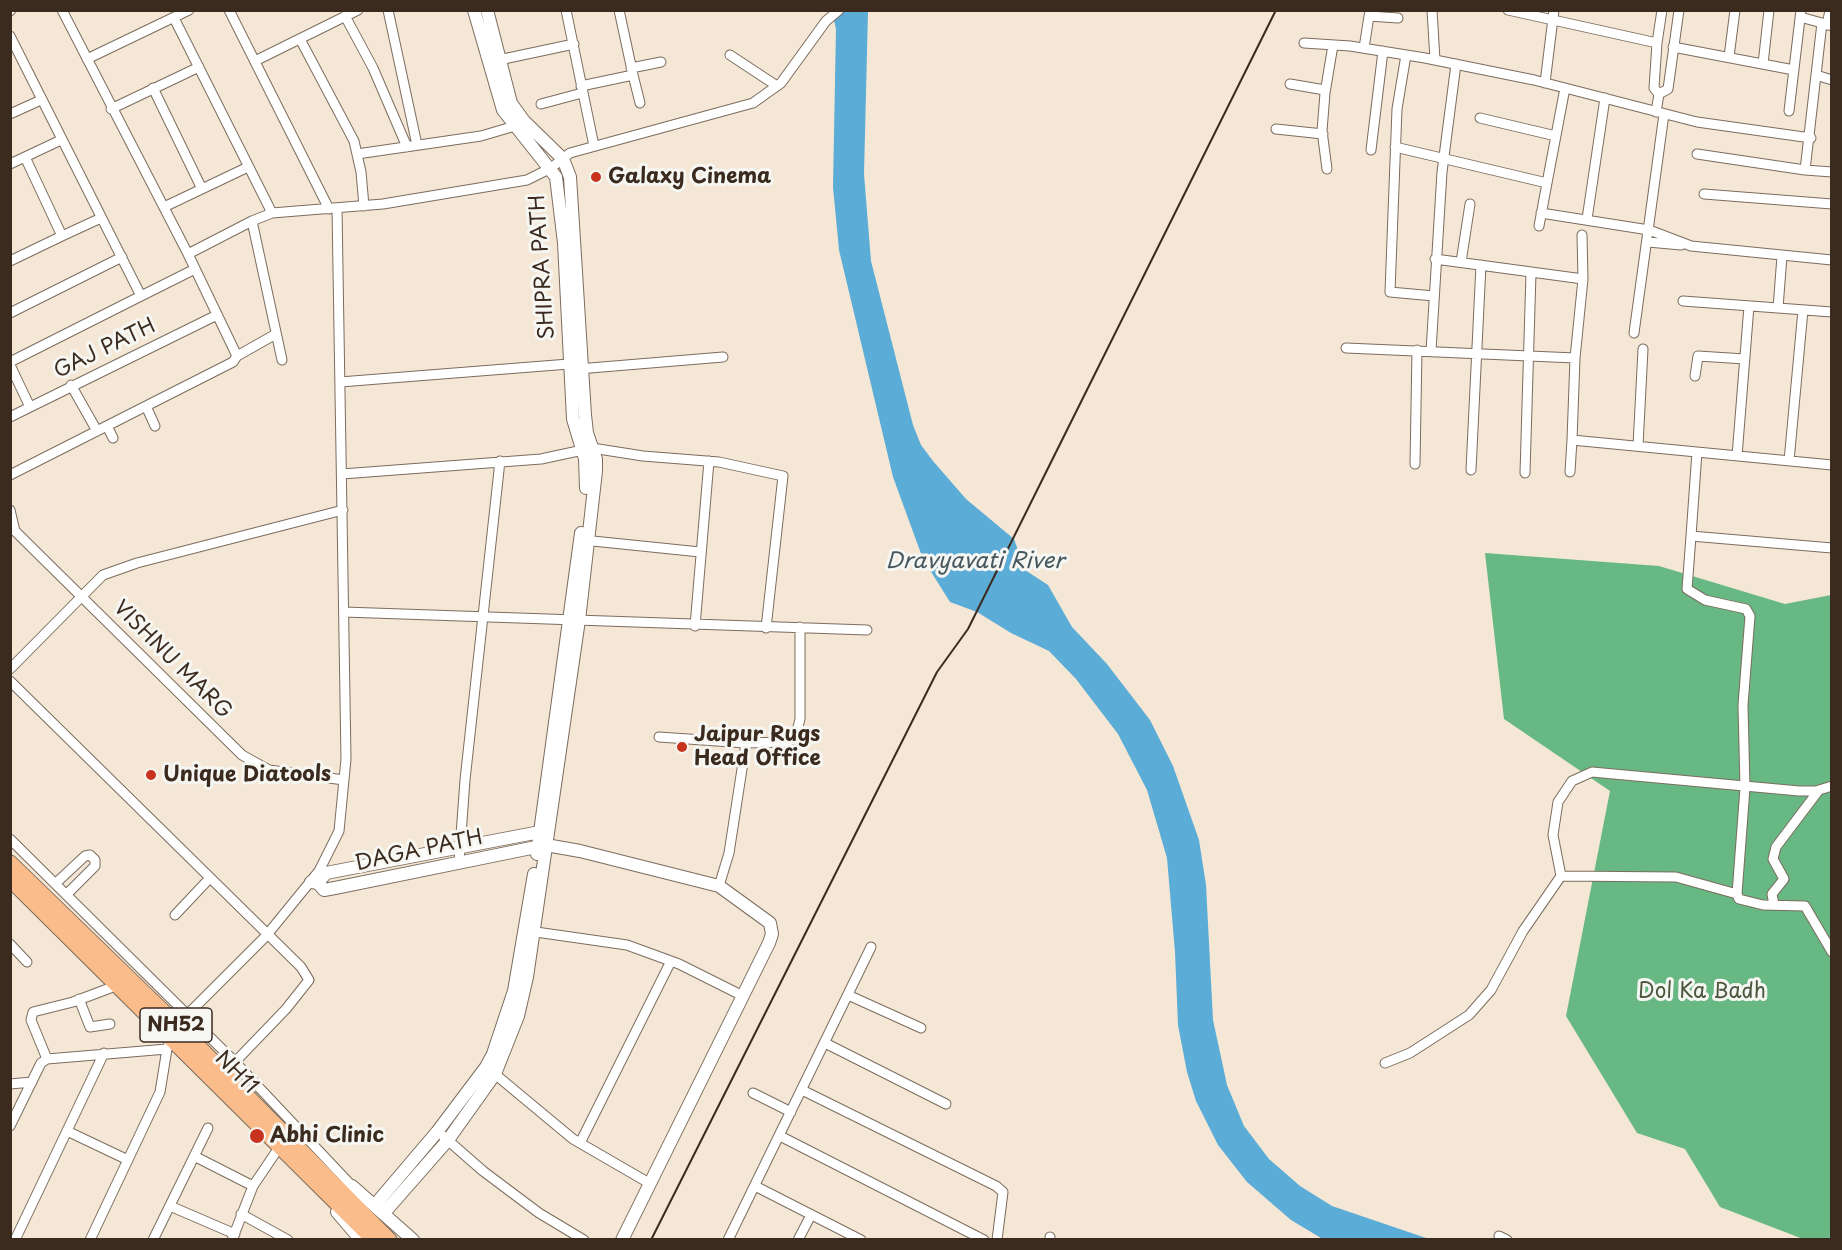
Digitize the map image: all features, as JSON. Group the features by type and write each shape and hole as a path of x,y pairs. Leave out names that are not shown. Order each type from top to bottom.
{"highway":[{"name":"NH52","path":"10,863 176,1032 389,1239"},
{"name":"NH11","path":"10,879 16,894 118,985 176,1032 280,1146 341,1190"},
{"name":"NH52","path":"341,1190 374,1239"}],"street":[{"path":"62,10 111,109 188,254 237,356"},
{"path":"87,59 189,10"},
{"path":"229,10 333,208 343,510 344,780 339,831 331,852 314,882"},
{"path":"255,62 358,10"},
{"path":"388,10 412,146"},
{"name":"SHIPRA PATH","path":"474,10 494,61 503,110 556,177 564,243 573,419 587,448"},
{"path":"380,1209 448,1140 491,1071 529,931 585,540 587,433 570,177 563,159 524,121 511,103 494,61 487,10"},
{"path":"566,10 594,146"},
{"path":"619,10 640,103"},
{"path":"188,254 252,220 272,213 364,206 527,180 551,168 570,153 734,110 764,97 777,86 826,21 839,10"},
{"path":"1432,10 1435,60"},
{"path":"1509,10 1554,15 1656,43"},
{"path":"1634,333 1648,242 1660,113 1659,94 1654,88 1656,43 1662,10"},
{"path":"1659,94 1668,89 1679,10"},
{"path":"1729,57 1735,10"},
{"path":"1763,64 1769,10"},
{"path":"1805,170 1816,75 1830,10"},
{"path":"1364,48 1370,13 1398,18"},
{"path":"1789,111 1801,14 1827,25"},
{"path":"1545,83 1554,15"},
{"path":"345,16 412,146"},
{"path":"174,18 272,213"},
{"path":"10,36 141,296"},
{"path":"300,39 354,141 364,206"},
{"path":"1304,43 1364,48 1435,60 1545,83 1697,122 1810,138"},
{"path":"494,61 574,44"},
{"path":"1327,169 1323,134 1325,90 1333,45"},
{"path":"1673,46 1794,70"},
{"path":"1371,150 1383,51"},
{"path":"730,55 777,86"},
{"path":"1406,55 1397,109 1390,292 1434,296"},
{"path":"10,62 20,57"},
{"path":"541,104 661,62"},
{"path":"1431,351 1443,159 1456,64"},
{"path":"111,109 199,67"},
{"path":"1816,75 1832,80"},
{"path":"1290,84 1325,90"},
{"path":"153,88 202,189"},
{"path":"1539,226 1565,88"},
{"path":"1587,219 1605,98"},
{"path":"10,114 41,100"},
{"path":"1480,118 1556,135"},
{"path":"357,154 481,136 515,126"},
{"path":"1276,129 1323,134"},
{"path":"10,164 61,140"},
{"path":"1395,147 1547,183"},
{"path":"1697,154 1832,172"},
{"path":"25,157 63,236"},
{"path":"164,207 248,167"},
{"path":"1704,194 1832,204"},
{"path":"1461,262 1470,204"},
{"path":"1541,213 1649,230 1691,246"},
{"path":"10,261 101,218"},
{"path":"252,220 282,360"},
{"path":"1570,472 1575,358 1583,279 1582,235"},
{"path":"1648,242 1832,260"},
{"path":"1778,308 1782,256"},
{"path":"10,312 122,257"},
{"path":"1435,259 1583,279"},
{"path":"1471,470 1474,353 1480,265"},
{"path":"30,407 10,364 195,269"},
{"path":"1525,473 1531,273"},
{"path":"1683,301 1832,312"},
{"path":"1737,456 1749,306"},
{"path":"1790,461 1803,310"},
{"name":"GAJ PATH","path":"10,417 217,315"},
{"path":"10,475 233,362 237,356 276,334"},
{"path":"1346,348 1575,358"},
{"path":"1638,446 1643,349"},
{"path":"1415,464 1418,350"},
{"path":"1695,375 1698,356 1745,359"},
{"path":"340,382 569,366 583,368 723,357"},
{"path":"71,385 97,431"},
{"path":"146,406 155,426"},
{"path":"107,426 113,438"},
{"path":"1572,440 1832,465"},
{"path":"342,474 541,459 587,448 643,456 709,461 783,476 766,628"},
{"path":"1697,452 1687,589 1705,600 1746,609 1750,616 1743,705 1745,788 1737,894 1739,899 1774,905 1805,906 1832,952"},
{"path":"459,862 482,617 500,461"},
{"path":"694,626 709,461"},
{"name":"VISHNU MARG","path":"10,510 15,531 242,755 269,770 344,780"},
{"path":"10,669 103,575 137,562 343,510"},
{"path":"1691,536 1832,548"},
{"path":"585,540 700,552"},
{"path":"344,612 694,626 867,630"},
{"path":"659,737 746,743 786,742 795,739 800,719 800,627"},
{"path":"10,681 301,968 309,980 286,1009 235,1062"},
{"path":"719,886 729,853 746,743"},
{"path":"1385,1063 1410,1053 1469,1015 1491,990 1523,931 1561,876 1554,835 1558,802 1572,781 1592,772 1745,788 1819,790 1832,786"},
{"path":"1774,905 1772,894 1784,879 1773,859 1776,847 1819,790"},
{"path":"90,1239 160,1092 176,1032 314,882 326,873 543,831"},
{"path":"10,839 67,894 176,1032 235,1062 341,1190 380,1209 413,1239"},
{"path":"542,845 580,851 719,886 770,923 772,934 770,943 622,1239"},
{"name":"DAGA PATH","path":"314,882 324,890 542,845"},
{"path":"56,883 85,856 90,855 95,860 95,866 67,894"},
{"path":"1561,876 1676,876 1737,894"},
{"path":"175,915 209,879"},
{"path":"529,931 627,945 671,961 743,996"},
{"path":"10,944 27,962"},
{"path":"728,1239 871,947"},
{"path":"580,1143 671,961"},
{"path":"47,1059 31,1015 33,1012 118,985"},
{"path":"848,995 921,1028"},
{"path":"79,999 90,1027 110,1024"},
{"path":"47,1059 104,1053 176,1032"},
{"path":"825,1043 946,1104"},
{"path":"15,1239 104,1053"},
{"path":"10,1126 32,1082 47,1059"},
{"path":"380,1209 437,1132 491,1071"},
{"path":"491,1071 580,1143 649,1183"},
{"path":"10,1084 32,1082"},
{"path":"802,1090 996,1186 1003,1192 997,1239"},
{"path":"753,1093 791,1112"},
{"path":"153,1239 208,1128"},
{"path":"67,1131 128,1160"},
{"path":"437,1132 483,1171 539,1213 584,1239"},
{"path":"780,1136 984,1239"},
{"path":"170,1206 233,1237 253,1186 280,1146"},
{"path":"194,1156 253,1186"},
{"path":"755,1186 858,1239"},
{"path":"341,1190 335,1210 361,1239"},
{"path":"241,1214 288,1239"},
{"path":"798,1239 811,1215"}],"green space":[{"name":"Dol Ka Badh","path":"1485,553 1659,566 1785,604 1831,595 1831,1239 1803,1239 1720,1207 1685,1149 1637,1133 1566,1016 1610,791 1504,719"}],"water":[{"name":"Dravyavati River","path":"832,11 868,11 864,174 871,261 913,425 921,445 966,499 1014,539 1025,570 1048,585 1072,627 1107,664 1150,720 1173,766 1199,840 1206,885 1213,1020 1227,1085 1244,1126 1269,1159 1300,1186 1332,1206 1429,1239 1321,1238 1291,1220 1247,1182 1218,1145 1196,1101 1187,1072 1178,1025 1175,952 1167,858 1147,790 1118,734 1076,679 1049,651 1011,633 977,612 950,602 923,559 893,477 839,250 833,187 836,29"}],"railway":[{"path":"651,1240 937,672 968,629 1276,10"}],"place":[{"name":"Galaxy Cinema","path":"596,177"},
{"name":"Jaipur Rugs Head Office","path":"682,747"},
{"name":"Unique Diatools","path":"151,775"},
{"name":"Abhi Clinic","path":"257,1136"}]}
